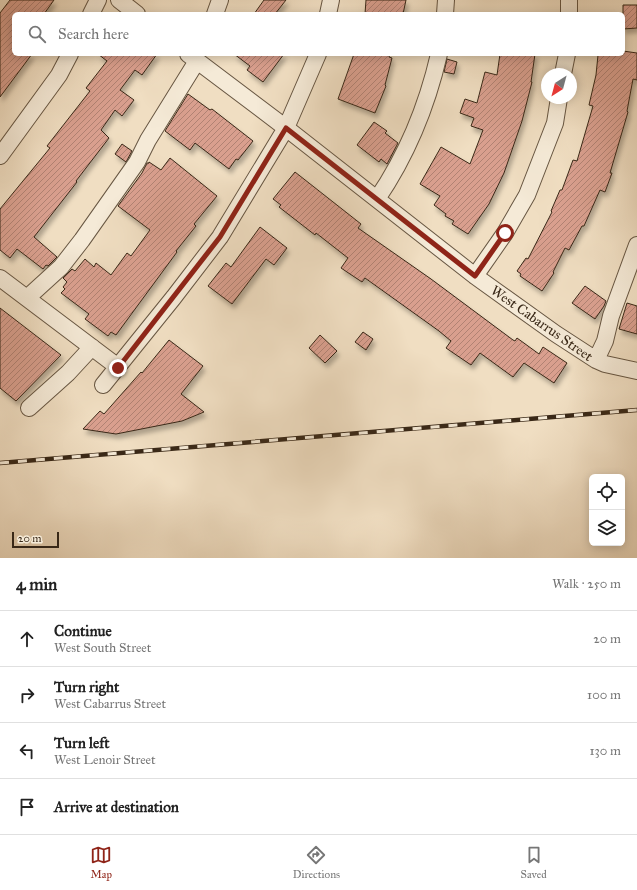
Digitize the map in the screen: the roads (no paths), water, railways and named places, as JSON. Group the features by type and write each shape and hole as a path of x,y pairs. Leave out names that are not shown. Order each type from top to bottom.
{"street":[{"path":"92,12 98,0"},
{"path":"118,0 134,12"},
{"path":"216,12 220,0"},
{"path":"328,12 331,0"},
{"path":"445,12 446,0"},
{"path":"569,0 569,12"},
{"path":"0,156 59,75 69,56"},
{"path":"27,298 61,267 137,162 192,56"},
{"name":"West Cabarrus Street","path":"192,56 475,276 567,342 605,364 637,371"},
{"path":"103,385 118,368 220,237 286,128 317,56"},
{"path":"377,199 398,165 420,119 439,56"},
{"path":"564,68 567,56"},
{"path":"475,276 505,233 527,195 556,123 559,104"},
{"path":"596,360 605,341 611,316 637,245"},
{"path":"0,278 118,368"},
{"path":"29,408 68,373 92,348"}],"railway":[{"path":"0,463 637,410"}]}
